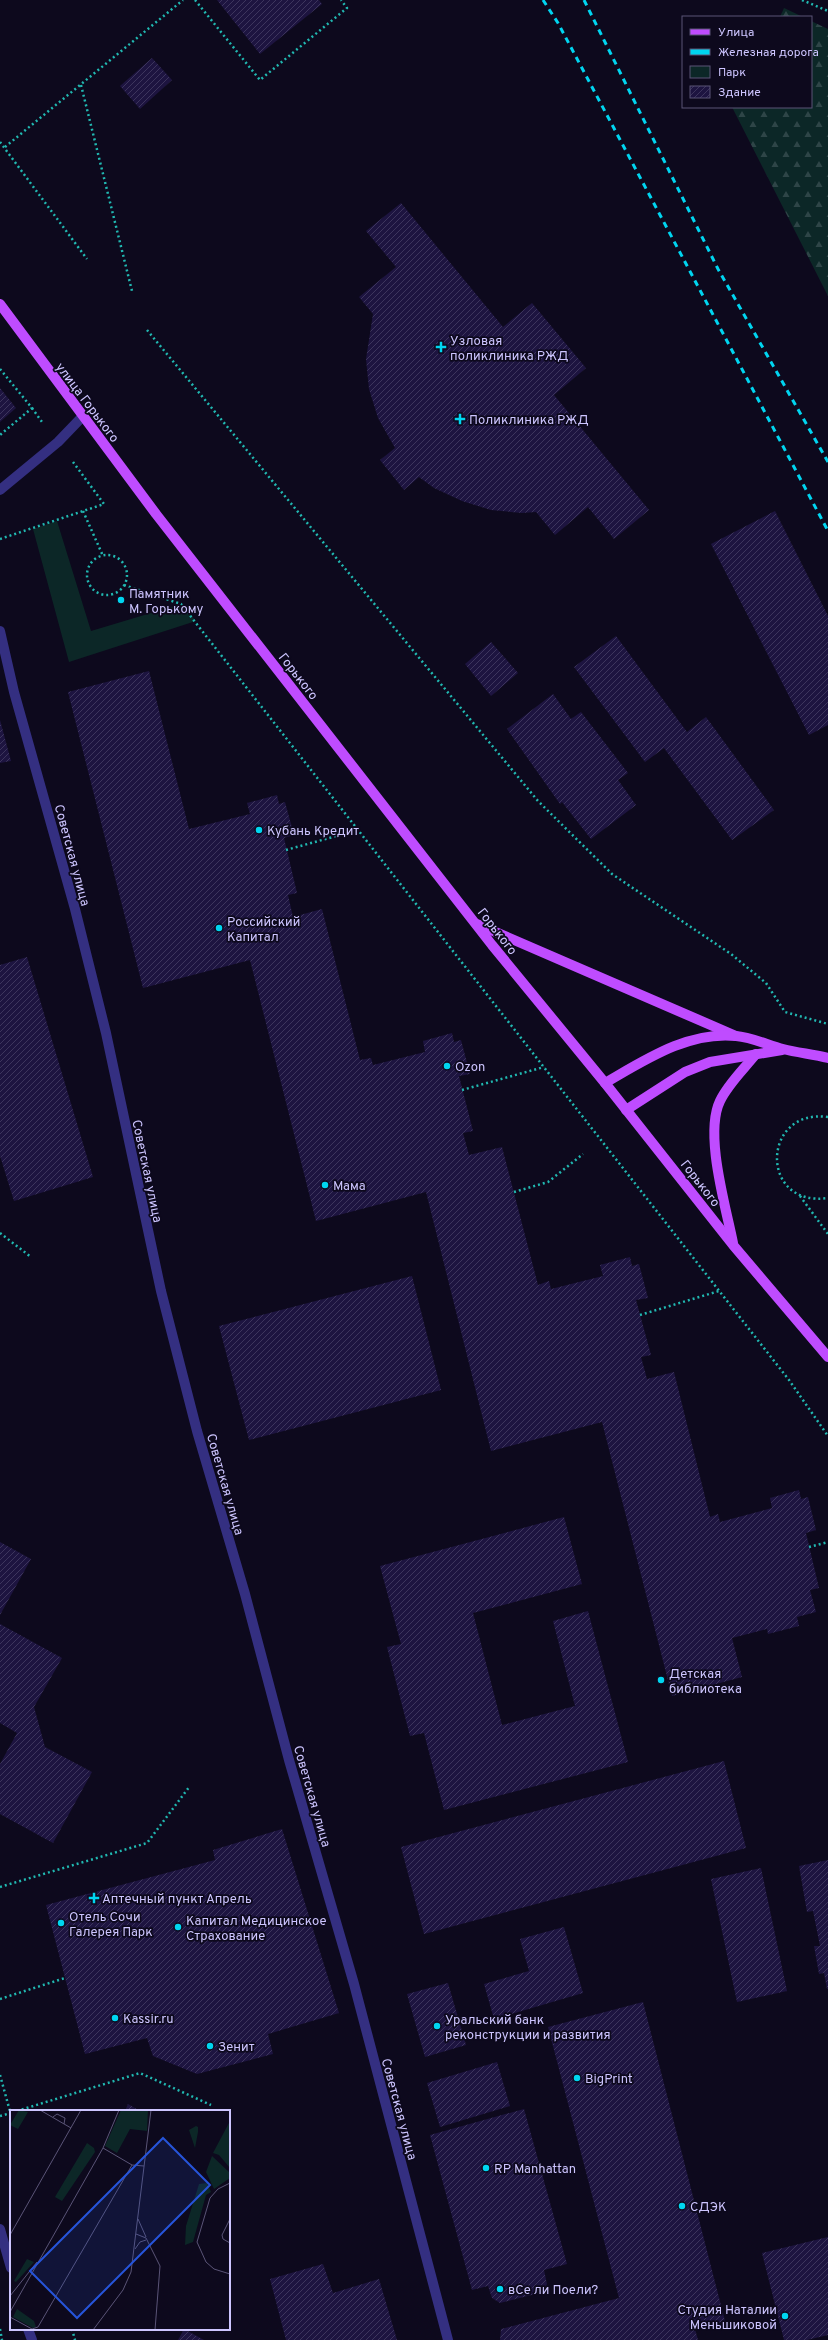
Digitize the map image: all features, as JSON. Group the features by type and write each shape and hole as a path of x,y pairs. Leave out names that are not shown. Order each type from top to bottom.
{"main road":[{"name":"улица Горького","path":"0,304 156,514"},
{"name":"Горького","path":"156,514 476,924 605,1083 733,1245 828,1356"},
{"path":"476,924 736,1036 785,1050 828,1058"},
{"path":"605,1083 645,1060 686,1041 709,1036 736,1036"},
{"path":"626,1110 685,1072 710,1062 785,1050"},
{"path":"733,1245 715,1145 715,1119 720,1101 756,1054"}],"street":[{"path":"0,490 58,442 83,416"},
{"name":"Советская улица","path":"0,631 14,692 75,909 106,1033 161,1291 197,1431 245,1594 289,1760 354,1984 448,2340"},
{"path":"0,2230 10,2265"},
{"path":"28,2330 32,2340"}],"path":[{"path":"5,147 183,0"},
{"path":"195,0 260,80 347,8 341,0"},
{"path":"802,0 828,11"},
{"path":"81,85 132,291"},
{"path":"0,142 87,259"},
{"path":"147,330 538,801 612,874 731,954 766,983 785,1012 828,1024"},
{"path":"0,369 32,408 0,435"},
{"path":"0,539 104,504"},
{"path":"83,511 102,556"},
{"path":"102,556 114,556 123,564 127,574 124,585 119,591 108,595 96,592 87,580 88,568 95,559 102,556"},
{"path":"124,585 181,604 789,1380 828,1436"},
{"path":"286,850 358,830"},
{"path":"462,1090 544,1067"},
{"path":"828,1117 802,1120 782,1137 777,1149 776,1162 780,1176 788,1187 800,1196 828,1234"},
{"path":"514,1192 548,1182 583,1154"},
{"path":"800,1196 813,1199 828,1198"},
{"path":"0,1234 31,1256"},
{"path":"640,1315 719,1292"},
{"path":"809,1547 828,1542"},
{"path":"0,1887 147,1843 190,1786"},
{"path":"0,1999 65,1978"},
{"path":"20,2110 140,2073 211,2105"},
{"path":"0,2075 10,2110"},
{"path":"0,2116 10,2114"},
{"path":"0,2329 2,2340"},
{"path":"72,2330 75,2340"}],"green space":[{"path":"784,8 801,16 780,16"},
{"path":"812,21 828,29 828,296 733,108 812,108"},
{"path":"57,521 91,631 181,604 196,621 69,662 33,529"}],"building":[{"path":"217,0 319,0 322,4 260,54"},
{"path":"152,58 172,80 140,109 120,86"},
{"path":"401,203 503,327 532,303 586,368 554,395 649,510 614,539 588,507 555,535 536,512 522,513 491,510 462,501 434,488 419,477 404,490 380,460 395,448 378,418 369,389 366,359 373,314 359,297 396,267 366,231"},
{"path":"0,388 16,408 0,422"},
{"path":"775,511 828,616 828,725 809,735 711,544"},
{"path":"616,636 687,732 706,717 774,810 732,840 664,748 645,762 574,667"},
{"path":"491,642 518,673 491,696 465,664"},
{"path":"149,671 189,829 250,814 247,803 277,795 279,804 285,802 294,835 284,838 297,893 288,895 293,917 322,909 360,1060 371,1058 373,1065 425,1052 423,1041 452,1033 454,1042 461,1040 470,1074 459,1076 473,1131 463,1133 469,1155 502,1147 538,1285 549,1281 551,1289 603,1276 600,1265 630,1257 632,1266 639,1264 648,1298 636,1300 651,1355 641,1357 647,1379 674,1372 710,1517 718,1514 720,1522 772,1508 770,1498 799,1490 801,1499 808,1497 816,1530 806,1533 819,1588 810,1590 816,1612 797,1617 799,1626 768,1634 767,1629 732,1638 742,1677 672,1696 602,1422 491,1451 426,1192 316,1221 250,960 143,988 68,692"},
{"path":"553,694 571,719 581,712 628,773 618,780 636,805 591,839 562,802 560,804 507,729"},
{"path":"0,720 11,761 0,763"},
{"path":"27,957 93,1177 14,1201 0,1156 0,965"},
{"path":"412,1276 441,1390 249,1440 219,1326"},
{"path":"564,1517 582,1584 473,1613 502,1725 575,1706 553,1621 588,1611 628,1762 444,1810 424,1733 410,1736 387,1647 401,1644 380,1566"},
{"path":"0,1542 31,1559 0,1615"},
{"path":"0,1624 62,1658 34,1707 45,1747 92,1772 53,1843 0,1814 0,1764 17,1733 0,1723"},
{"path":"724,1761 746,1848 424,1934 401,1847"},
{"path":"282,1829 339,2013 268,2034 273,2054 197,2074 153,2056 147,2038 85,2054 46,1905 215,1860 213,1850"},
{"path":"828,1860 827,1989 824,1973 819,1974 814,1946 820,1946 813,1911 807,1912 799,1866"},
{"path":"761,1868 787,1991 737,2002 711,1879"},
{"path":"564,1927 583,1993 494,2019 484,1984 529,1971 520,1939"},
{"path":"448,1983 466,2045 425,2057 407,1994"},
{"path":"643,2002 725,2321 695,2329 698,2340 500,2340 501,2329 619,2298 548,2027"},
{"path":"497,2062 510,2106 440,2127 427,2083"},
{"path":"128,2104 138,2110 125,2110"},
{"path":"524,2109 567,2264 544,2270 547,2284 543,2292 500,2303 492,2298 488,2286 472,2290 430,2135"},
{"path":"828,2237 828,2335 807,2340 784,2340 762,2253"},
{"path":"323,2264 333,2293 379,2279 397,2340 286,2340 270,2279"},
{"path":"182,2330 186,2330 204,2340 178,2340 183,2331"}],"railway":[{"path":"543,0 558,23 828,531"},
{"path":"584,0 718,269 828,462"}],"place":[{"name":"Узловая поликлиника РЖД","path":"441,347"},
{"name":"Поликлиника РЖД","path":"460,419"},
{"name":"Памятник М. Горькому","path":"121,600"},
{"name":"Кубань Кредит","path":"259,830"},
{"name":"Российский Капитал","path":"219,928"},
{"name":"Ozon","path":"447,1066"},
{"name":"Мама","path":"325,1185"},
{"name":"Детская библиотека","path":"661,1680"},
{"name":"Аптечный пункт Апрель","path":"94,1898"},
{"name":"Отель Сочи Галерея Парк","path":"61,1923"},
{"name":"Капитал Медицинское Страхование","path":"178,1927"},
{"name":"Kassir.ru","path":"115,2018"},
{"name":"Уральский банк реконструкции и развития","path":"437,2026"},
{"name":"Зенит","path":"210,2046"},
{"name":"BigPrint","path":"577,2078"},
{"name":"RP Manhattan","path":"486,2168"},
{"name":"СДЭК","path":"682,2206"},
{"name":"вСе ли Поели?","path":"500,2289"},
{"name":"Студия Наталии Меньшиковой","path":"785,2316"}]}
